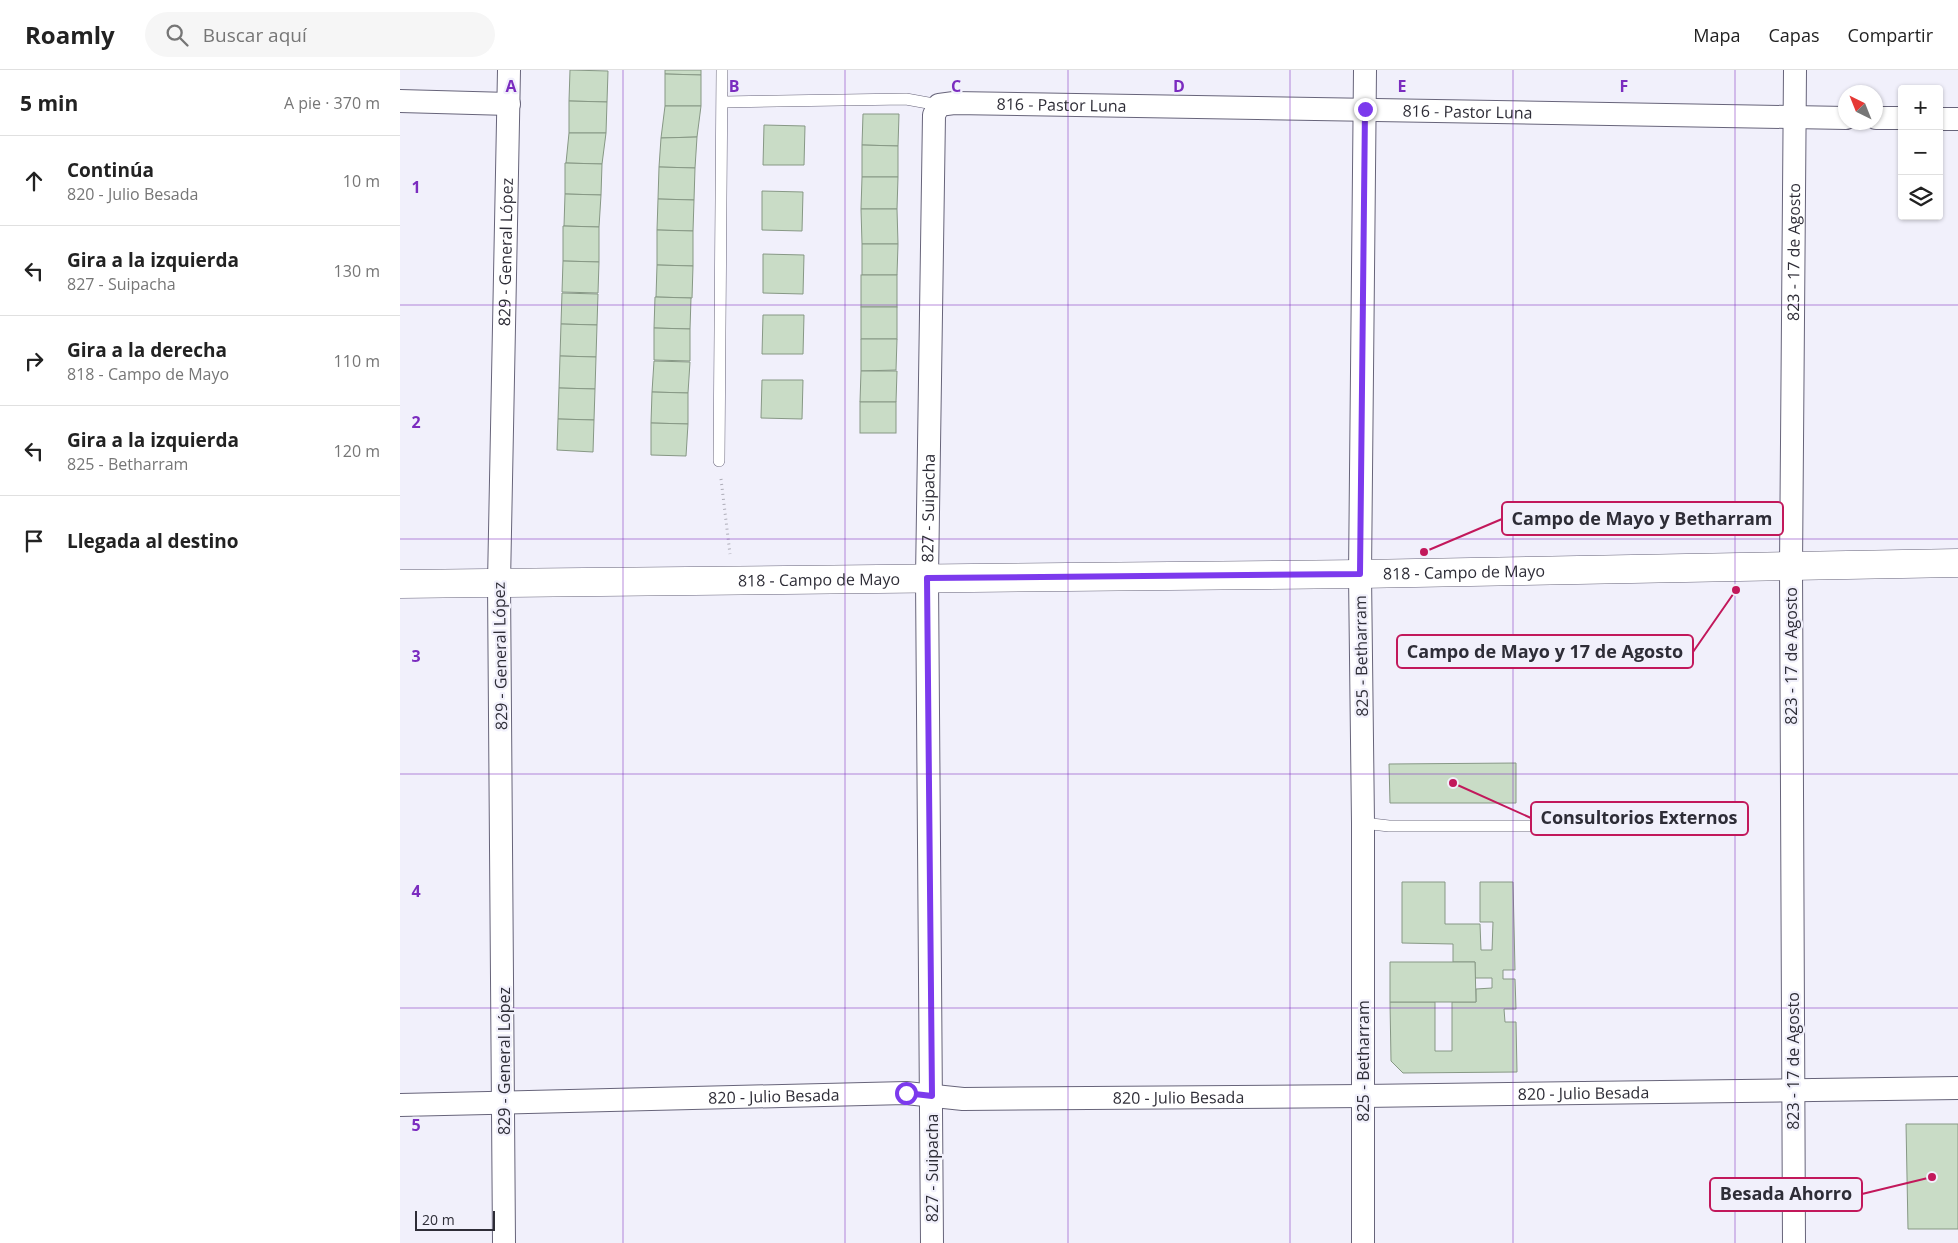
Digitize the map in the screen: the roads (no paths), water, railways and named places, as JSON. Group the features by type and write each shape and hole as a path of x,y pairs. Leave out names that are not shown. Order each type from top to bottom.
{"street":[{"name":"829 - General López","path":"504,1243 505,1104 499,583 509,70"},
{"name":"825 - Betharram","path":"1362,1243 1363,823 1360,574 1365,70"},
{"name":"823 - 17 de Agosto","path":"1794,1243 1791,567 1795,70"},
{"path":"400,101 509,104"},
{"name":"816 - Pastor Luna","path":"939,105 954,103 1838,118"},
{"name":"827 - Suipacha","path":"932,1243 927,578 934,115 939,105"},
{"path":"1883,118 1898,118"},
{"path":"1943,119 1958,119"},
{"name":"818 - Campo de Mayo","path":"400,584 1360,574 1958,563"},
{"name":"820 - Julio Besada","path":"400,1105 906,1093 963,1099 1958,1088"}],"lane":[{"path":"718,461 722,70"},
{"path":"723,102 906,99 939,105"},
{"path":"1363,823 1390,826 1538,826"}],"place":[{"name":"Campo de Mayo y Betharram","path":"1424,552"},
{"name":"Campo de Mayo y 17 de Agosto","path":"1736,590"},
{"name":"Consultorios Externos","path":"1453,783"},
{"name":"Besada Ahorro","path":"1932,1177"}]}
